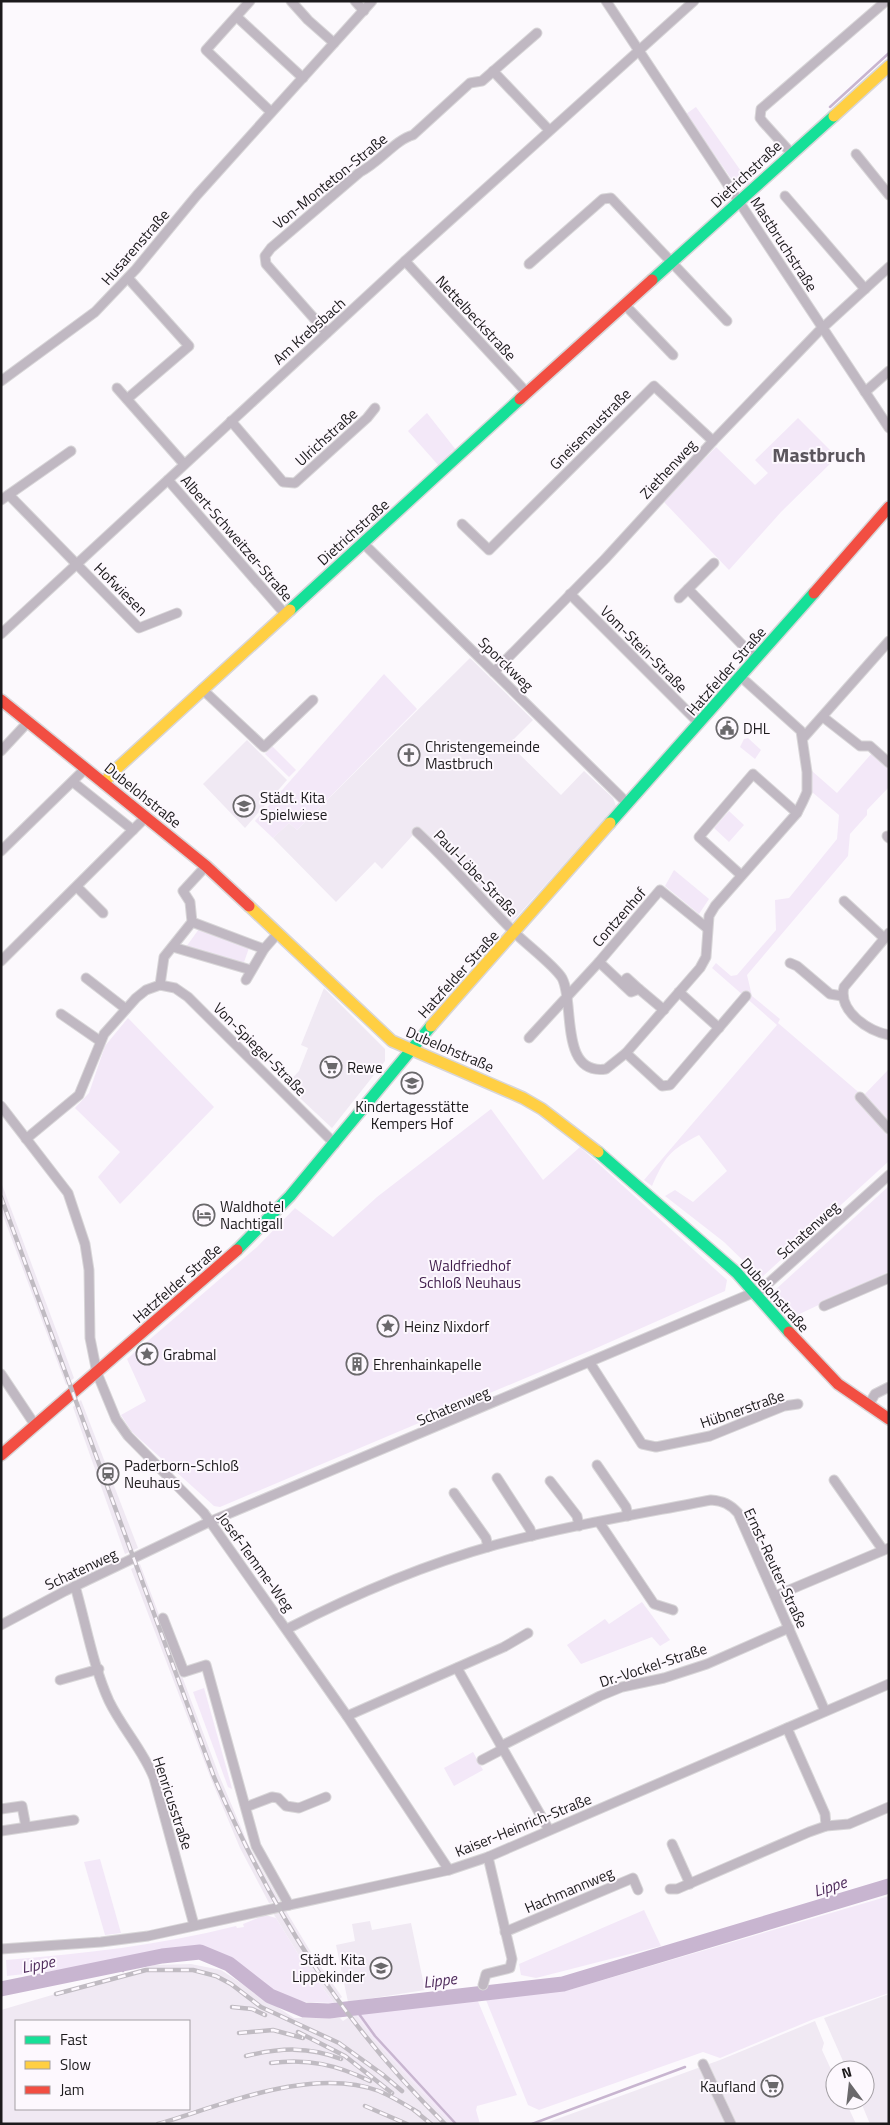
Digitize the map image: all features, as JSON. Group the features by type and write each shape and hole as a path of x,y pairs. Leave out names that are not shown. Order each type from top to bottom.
{"street":[{"path":"250,1 206,50 271,112"},
{"path":"291,1 334,44"},
{"path":"355,1 364,10"},
{"name":"Husarenstraße","path":"1,381 95,312 128,278 197,195 372,1"},
{"name":"Mastbruchstraße","path":"606,1 638,52 740,201 821,329 889,428"},
{"name":"Am Krebsbach","path":"1,634 405,261 694,1"},
{"path":"791,153 760,118 761,109 886,1"},
{"path":"237,17 303,78"},
{"name":"Von-Monteton-Straße","path":"327,333 266,264 265,256 271,248 360,172 374,165 405,137 413,135 470,83 482,81 537,33"},
{"name":"Dietrichstraße","path":"104,783 113,772 202,689 889,66"},
{"path":"493,71 549,130"},
{"path":"856,154 889,195"},
{"path":"785,196 865,289"},
{"path":"529,264 603,199 611,198 727,321"},
{"name":"Nettelbeckstraße","path":"405,261 527,393"},
{"name":"Ziethenweg","path":"494,672 821,329 889,267"},
{"path":"126,399 189,346 128,278"},
{"path":"625,305 673,355"},
{"path":"865,392 889,371"},
{"name":"Gneisenaustraße","path":"462,524 492,553 654,386 713,441"},
{"name":"Albert-Schweitzer-Straße","path":"116,388 184,464"},
{"name":"Ulrichstraße","path":"231,421 283,482 295,483 367,418 375,408"},
{"path":"71,451 5,497 76,564"},
{"name":"Albert-Schweitzer-Straße","path":"168,480 285,614"},
{"name":"Hatzfelder Straße","path":"1,1454 97,1373 250,1238 303,1182 411,1048 515,933 889,507"},
{"name":"Sporckweg","path":"364,544 628,804"},
{"path":"679,598 714,563"},
{"name":"Hofwiesen","path":"76,564 139,628 176,613"},
{"path":"688,589 756,659"},
{"name":"Vom-Stein-Straße","path":"570,594 699,723"},
{"path":"804,737 889,641"},
{"path":"741,677 798,725 804,737 807,792 796,813 712,911 707,928 706,957 700,968 626,1053 662,1086 670,1085 746,996"},
{"path":"202,689 264,747 313,700"},
{"name":"Dubelohstraße","path":"1,700 206,866 392,1041 523,1098 567,1127 717,1255 755,1292 816,1364 838,1384 889,1419"},
{"path":"823,717 860,746 870,746 889,763"},
{"path":"2,749 28,722"},
{"path":"1,851 86,768"},
{"path":"741,875 699,837 753,774 796,813"},
{"path":"73,782 133,830"},
{"path":"1,961 146,817"},
{"name":"Paul-Löbe-Straße","path":"416,832 515,933 562,977 567,996 570,1035 579,1057 592,1068 606,1069 626,1053"},
{"path":"26,1138 79,1096 100,1041 126,1009 146,990 160,985 164,957 192,922 190,902 184,890 206,866"},
{"path":"77,887 104,913"},
{"name":"Contzenhof","path":"529,1038 599,962 660,890 707,928"},
{"path":"844,901 886,936 844,987 842,996 846,1009 876,1033 889,1035"},
{"path":"192,922 264,949"},
{"path":"246,980 264,949 278,933"},
{"path":"173,947 251,970"},
{"name":"Contzenhof","path":"599,962 631,992 639,989 664,1010"},
{"path":"790,963 797,966 830,994 842,996"},
{"path":"86,978 126,1009"},
{"name":"Von-Spiegel-Straße","path":"160,985 175,988 188,997 335,1144"},
{"path":"679,992 719,1028"},
{"path":"61,1014 100,1041"},
{"path":"860,1096 889,1128"},
{"name":"Josef-Temme-Weg","path":"1,1106 68,1193 81,1229 89,1270 90,1338 97,1373 116,1419 128,1436 204,1513 347,1716 449,1870"},
{"name":"Schatenweg","path":"1,1625 75,1586 209,1522 766,1287 889,1175"},
{"path":"824,1306 889,1278"},
{"name":"Hübnerstraße","path":"590,1362 642,1444 647,1446 656,1447 710,1436 784,1406 798,1404"},
{"path":"1,1374 35,1425"},
{"path":"868,1406 875,1394 889,1386"},
{"path":"597,1465 626,1507 628,1516"},
{"path":"496,1478 530,1529 532,1536"},
{"path":"775,1596 886,1549 834,1480"},
{"path":"550,1481 577,1516 579,1526"},
{"path":"454,1493 486,1538 488,1547"},
{"name":"Ernst-Reuter-Straße","path":"287,1629 340,1602 488,1547 579,1526 711,1500 730,1505 738,1513 825,1711"},
{"path":"599,1522 654,1604 673,1610"},
{"name":"Henricusstraße","path":"75,1586 98,1669 111,1704 144,1756 154,1778 194,1925"},
{"path":"163,1618 184,1672 206,1665 256,1846 289,1905"},
{"name":"Dr.-Vockel-Straße","path":"482,1760 502,1747 600,1696 707,1664 788,1628"},
{"path":"347,1716 457,1668 528,1633"},
{"path":"457,1668 549,1830"},
{"path":"60,1680 98,1669"},
{"name":"Kaiser-Heinrich-Straße","path":"1,1950 112,1941 449,1870 488,1857 889,1684"},
{"path":"787,1728 825,1814 826,1826"},
{"path":"246,1807 272,1797 278,1798 286,1806 299,1808 326,1797"},
{"path":"1,1809 22,1806 26,1828"},
{"path":"670,1889 677,1889 690,1884 826,1826 848,1824 889,1807"},
{"path":"1,1832 74,1820"},
{"path":"672,1844 690,1884"},
{"path":"483,1985 486,1974 510,1968 512,1959 488,1857"},
{"name":"Hachmannweg","path":"505,1932 633,1878 638,1890"},
{"path":"703,2064 731,2124"}],"shaded area":[{"path":"470,658 533,720 509,744 561,795 584,771 613,798 616,806 506,929 434,853 413,835 382,869 375,862 336,902 273,838 289,823 297,830"},
{"name":"Städt. Kita Spielwiese","path":"247,740 287,780 245,828 203,784"},
{"path":"324,988 385,1049 385,1061 332,1128 286,1085 299,1071 308,1048 301,1045"},
{"path":"1,1182 74,1378 66,1385 1,1210"},
{"path":"81,1400 138,1548 125,1554 73,1407"},
{"path":"140,1564 219,1775 248,1844 280,1901 269,1903 240,1848 211,1779 131,1569"},
{"path":"286,1911 312,1954 342,1997 334,2003 300,1957 273,1913"},
{"name":"Städt. Kita Lippekinder","path":"370,1921 372,1930 411,1923 425,1990 348,2002 336,1945 355,1941 352,1924"},
{"path":"191,1964 221,1970 294,2018 340,2018 343,2021 355,2013 373,2038 451,2124 1,2124 1,2010 154,1965"},
{"path":"889,1994 889,2124 870,2124 864,2110 875,2110 875,2060 843,2060 824,2018"},
{"path":"815,2021 824,2043 822,2050 827,2060 825,2060 825,2110 850,2110 856,2124 543,2124 720,2060"}],"green space":[{"path":"696,107 750,184 737,187 686,114"},
{"path":"427,413 456,450 452,451 439,466 408,431"},
{"path":"798,418 837,457 781,512 729,570 663,501 716,447 755,485 768,473 755,460"},
{"path":"384,674 417,709 297,830 289,823 273,838 255,821"},
{"path":"748,738 761,750 755,759 740,747 744,739"},
{"path":"272,746 296,770 289,777 265,754"},
{"path":"872,753 889,768 889,787 867,810 867,815 850,834 848,856 747,975 752,996 780,1019 778,1023 863,1096 889,1069 889,1161 761,1278 724,1242 665,1196 675,1190 693,1202 727,1171 699,1135 681,1145 665,1160 652,1186 644,1180 777,1025 712,968 716,963 731,976 737,975 776,930 775,900 789,898 837,839 839,815 812,792 812,771 837,793"},
{"path":"729,811 744,825 729,842 714,828"},
{"path":"674,870 709,899 699,914 665,886"},
{"path":"199,929 249,948 243,965 186,947"},
{"path":"128,1018 214,1107 120,1204 98,1177 120,1152 75,1108 89,1093 105,1046"},
{"name":"Waldfriedhof Schloß Neuhaus","path":"491,1109 543,1180 580,1147 727,1280 725,1291 592,1350 220,1507 214,1506 132,1432 121,1415 146,1401 127,1359 257,1247 295,1208 333,1237 377,1197"},
{"path":"889,1186 889,1272 793,1317 775,1302 774,1291"},
{"path":"642,1602 670,1640 660,1646 652,1637 581,1664 567,1645 605,1619 609,1624"},
{"path":"204,1688 232,1789 228,1787 193,1692"},
{"path":"473,1752 483,1770 454,1786 444,1768"},
{"path":"100,1859 121,1933 105,1935 84,1862"},
{"path":"889,1896 889,1993 814,2019 720,2058 703,2052 539,2110 528,2105 486,2000 569,1990"},
{"path":"644,1910 661,1946 536,1978 521,1975 519,1964"},
{"path":"265,1915 276,1918 300,1957 334,2003 305,2002 283,1998 264,1986 227,1957 216,1952 185,1947 60,1970 7,1976 6,1960 93,1952 150,1944 236,1926 237,1928 244,1927 243,1924"},
{"path":"477,1999 517,2095 477,2106 476,2110 480,2124 451,2124 373,2038 355,2013"}],"waterway":[{"path":"830,107 889,53"},
{"name":"Lippe","path":"1,1989 162,1956 200,1952 229,1964 270,1996 304,2010 329,2011 563,1984 889,1886"},
{"path":"119,1966 123,1971"},
{"path":"354,2007 375,2036 456,2124"},
{"path":"532,2124 685,2067"}],"railway":[{"path":"1,1197 214,1777 236,1826 285,1919 341,2004 407,2085 445,2124"},
{"path":"56,1994 146,1970 193,1970 216,1976 231,1984 261,2007 339,2043 402,2091"},
{"path":"232,2007 252,2009 265,2015"},
{"path":"239,2033 273,2030 303,2038"},
{"path":"298,2032 345,2056 392,2093"},
{"path":"246,2056 270,2051 306,2050 341,2059"},
{"path":"271,2063 297,2061 322,2064 370,2081"},
{"path":"158,2124 268,2091 297,2085 325,2083 353,2084 379,2091 419,2113"},
{"path":"365,2106 407,2124"},
{"path":"414,2110 431,2124"}],"traffic: fast":[{"path":"652,280 834,116"},
{"path":"290,610 520,399"},
{"path":"610,823 814,593"},
{"path":"237,1250 290,1196 431,1026"},
{"path":"598,1152 737,1273 789,1332"}],"traffic: slow":[{"path":"834,116 889,66"},
{"path":"104,783 113,772 290,610"},
{"path":"431,1026 610,823"},
{"path":"249,906 392,1041 523,1098 542,1109 598,1152"}],"traffic: jam":[{"path":"520,399 652,280"},
{"path":"814,593 889,507"},
{"path":"1,700 206,866 249,906"},
{"path":"1,1455 237,1250"},
{"path":"789,1332 838,1384 889,1419"}],"place":[{"name":"DHL","path":"727,728"},
{"name":"Christengemeinde Mastbruch","path":"409,755"},
{"name":"Städt. Kita Spielwiese","path":"244,806"},
{"name":"Rewe","path":"331,1067"},
{"name":"Kindertagesstätte Kempers Hof","path":"412,1083"},
{"name":"Waldhotel Nachtigall","path":"204,1215"},
{"name":"Heinz Nixdorf","path":"388,1326"},
{"name":"Grabmal","path":"147,1354"},
{"name":"Ehrenhainkapelle","path":"357,1364"},
{"name":"Paderborn-Schloß Neuhaus","path":"108,1474"},
{"name":"Städt. Kita Lippekinder","path":"381,1968"},
{"name":"Kaufland","path":"772,2086"}],"district":[{"name":"Mastbruch","path":"819,454"}]}
